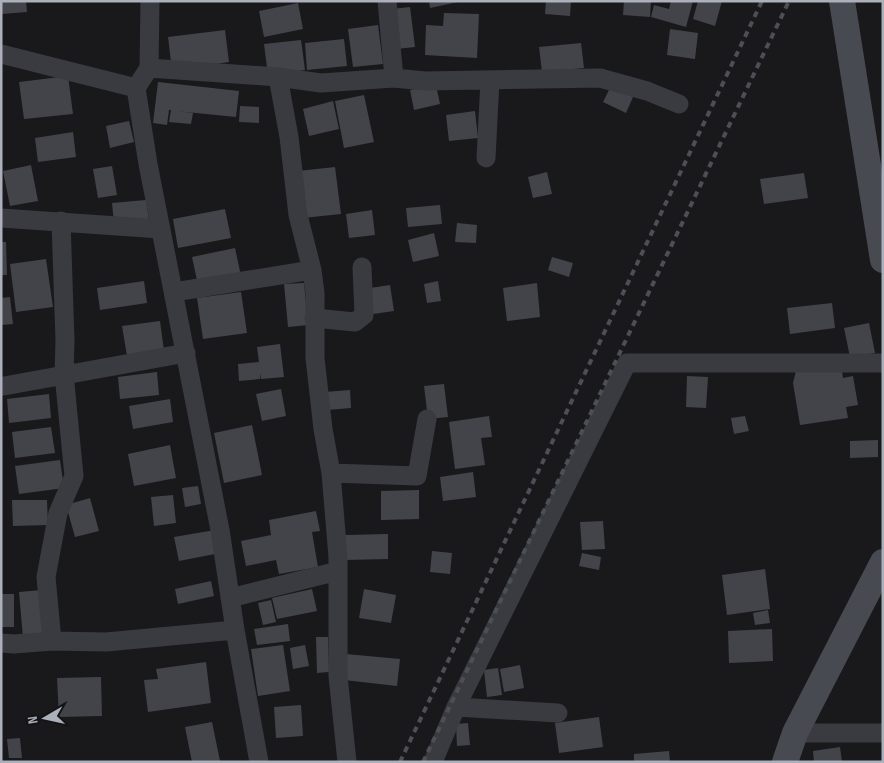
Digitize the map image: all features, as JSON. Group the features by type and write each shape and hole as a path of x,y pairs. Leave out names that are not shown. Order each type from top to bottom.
{"street":[{"path":"150,1 149,68 136,88 148,164 220,530 234,630 258,762"},
{"path":"387,1 394,78"},
{"path":"842,1 876,164 883,260"},
{"path":"1,54 136,88"},
{"path":"149,68 278,77 321,83 394,78 425,81 600,78 646,91 679,104"},
{"path":"278,77 290,137 298,215 312,270 315,292 315,358 323,429 331,473 338,571 338,676 347,762"},
{"path":"486,158 490,80"},
{"path":"1,218 161,229"},
{"path":"52,641 46,577 58,513 74,476 64,374 61,221"},
{"path":"314,318 355,322 364,315 362,267"},
{"path":"174,292 312,270"},
{"path":"4,386 186,353"},
{"path":"433,762 456,707 626,363 883,363"},
{"path":"331,473 417,476 426,419"},
{"path":"785,762 795,733 883,562"},
{"path":"230,598 338,571"},
{"path":"1,644 52,641 106,642 234,630"},
{"path":"456,707 558,713"},
{"path":"795,733 883,733"}],"building":[{"path":"1,1 26,1 27,12 1,14"},
{"path":"429,1 458,1 458,2 430,8"},
{"path":"546,1 571,1 570,16 545,14"},
{"path":"624,1 651,1 650,17 623,15"},
{"path":"671,1 693,1 686,27 651,17 654,5 669,9"},
{"path":"698,1 722,1 715,26 693,19"},
{"path":"298,3 303,29 264,37 259,11"},
{"path":"410,7 415,47 396,49 391,9"},
{"path":"444,13 479,14 477,58 425,55 426,25 443,26"},
{"path":"378,25 383,64 353,67 348,29"},
{"path":"670,29 698,33 695,59 667,55"},
{"path":"225,30 229,62 172,70 168,37"},
{"path":"344,39 347,66 307,70 305,43"},
{"path":"301,40 305,70 268,75 264,44"},
{"path":"581,43 584,68 542,72 539,47"},
{"path":"68,76 73,114 24,119 19,82"},
{"path":"158,82 239,91 236,117 176,111 193,113 191,124 169,122 171,110 169,110 167,125 153,123"},
{"path":"436,85 440,104 414,110 410,90"},
{"path":"611,86 633,97 626,113 603,102"},
{"path":"364,95 374,142 344,148 335,101"},
{"path":"333,101 339,129 309,136 303,109"},
{"path":"240,106 259,107 259,123 239,122"},
{"path":"475,111 478,138 449,141 446,115"},
{"path":"129,121 134,142 110,148 106,126"},
{"path":"73,132 76,157 38,162 35,138"},
{"path":"31,165 38,201 10,206 3,171"},
{"path":"112,166 117,195 98,198 93,169"},
{"path":"335,167 341,214 303,218 298,171"},
{"path":"547,172 552,194 533,198 528,177"},
{"path":"804,173 808,198 764,204 760,179"},
{"path":"146,200 149,220 114,223 112,203"},
{"path":"440,205 442,224 408,227 406,208"},
{"path":"225,209 231,238 178,248 173,219"},
{"path":"372,210 375,235 349,238 346,214"},
{"path":"457,223 477,225 476,243 455,242"},
{"path":"434,233 439,256 413,262 408,240"},
{"path":"1,242 6,242 7,275 1,275"},
{"path":"235,248 241,276 198,285 192,257"},
{"path":"552,257 573,263 569,277 548,270"},
{"path":"46,259 53,307 16,312 10,264"},
{"path":"144,281 147,303 100,310 97,288"},
{"path":"438,281 441,301 427,303 424,284"},
{"path":"304,283 308,325 288,327 284,284"},
{"path":"537,283 540,317 507,321 503,288"},
{"path":"390,285 394,311 373,314 370,288"},
{"path":"241,292 247,333 203,339 197,298"},
{"path":"10,297 13,324 1,325 1,298"},
{"path":"832,303 835,328 790,334 787,308"},
{"path":"160,321 164,351 127,356 122,326"},
{"path":"869,323 875,353 850,357 844,328"},
{"path":"280,344 284,377 261,379 260,373 260,379 239,381 238,364 259,362 257,347"},
{"path":"841,364 843,378 853,376 858,405 846,407 848,418 800,425 793,383 796,371"},
{"path":"157,372 159,395 120,399 118,377"},
{"path":"687,376 708,377 706,408 686,407"},
{"path":"444,384 448,417 428,419 424,386"},
{"path":"281,389 286,416 262,421 256,394"},
{"path":"350,390 351,408 327,410 325,392"},
{"path":"49,394 51,418 9,423 7,399"},
{"path":"170,399 173,422 133,429 129,406"},
{"path":"489,416 492,437 481,438 485,465 455,469 449,422"},
{"path":"745,416 749,431 734,434 731,418"},
{"path":"252,425 262,475 224,483 214,433"},
{"path":"51,427 55,453 15,458 12,432"},
{"path":"878,440 878,457 850,458 850,441"},
{"path":"170,445 176,478 134,486 128,454"},
{"path":"60,460 64,488 19,494 15,466"},
{"path":"473,472 476,497 443,501 440,477"},
{"path":"198,486 201,504 185,507 182,488"},
{"path":"419,490 419,519 381,520 381,491"},
{"path":"173,495 176,523 154,526 151,497"},
{"path":"90,498 99,531 75,537 66,505"},
{"path":"12,500 47,500 48,525 13,526"},
{"path":"316,511 320,531 312,532 318,567 279,574 276,560 246,566 241,541 271,535 269,520"},
{"path":"603,521 605,549 582,550 580,522"},
{"path":"215,530 220,553 179,561 174,537"},
{"path":"388,534 388,559 345,560 345,535"},
{"path":"432,551 452,553 450,574 430,572"},
{"path":"582,553 601,557 599,570 579,566"},
{"path":"765,569 770,609 727,615 722,575"},
{"path":"211,581 214,596 178,604 175,589"},
{"path":"312,589 317,611 277,619 272,598"},
{"path":"364,589 396,595 391,623 359,618"},
{"path":"42,590 46,635 23,638 19,592"},
{"path":"1,594 14,594 14,627 1,627"},
{"path":"271,600 276,622 263,625 258,603"},
{"path":"768,610 770,623 755,625 753,613"},
{"path":"288,624 290,641 257,645 254,629"},
{"path":"772,629 773,661 729,663 728,631"},
{"path":"316,637 328,637 329,672 317,673"},
{"path":"283,645 290,691 258,696 251,649"},
{"path":"305,645 309,666 293,669 290,648"},
{"path":"346,654 400,659 397,686 344,680"},
{"path":"206,662 211,703 148,712 144,680 158,679 156,669"},
{"path":"520,665 524,688 504,692 500,669"},
{"path":"498,668 502,695 487,697 484,670"},
{"path":"101,677 102,716 59,717 57,678"},
{"path":"301,705 303,736 276,738 274,707"},
{"path":"599,717 603,747 559,753 555,723"},
{"path":"212,722 220,761 192,762 185,727"},
{"path":"468,723 470,745 457,746 456,724"},
{"path":"20,738 22,758 9,758 7,739"},
{"path":"840,747 842,762 814,762 813,751"},
{"path":"669,751 670,762 634,762 634,754"}],"railway":[{"path":"400,762 762,1"},
{"path":"423,762 789,1"}]}
